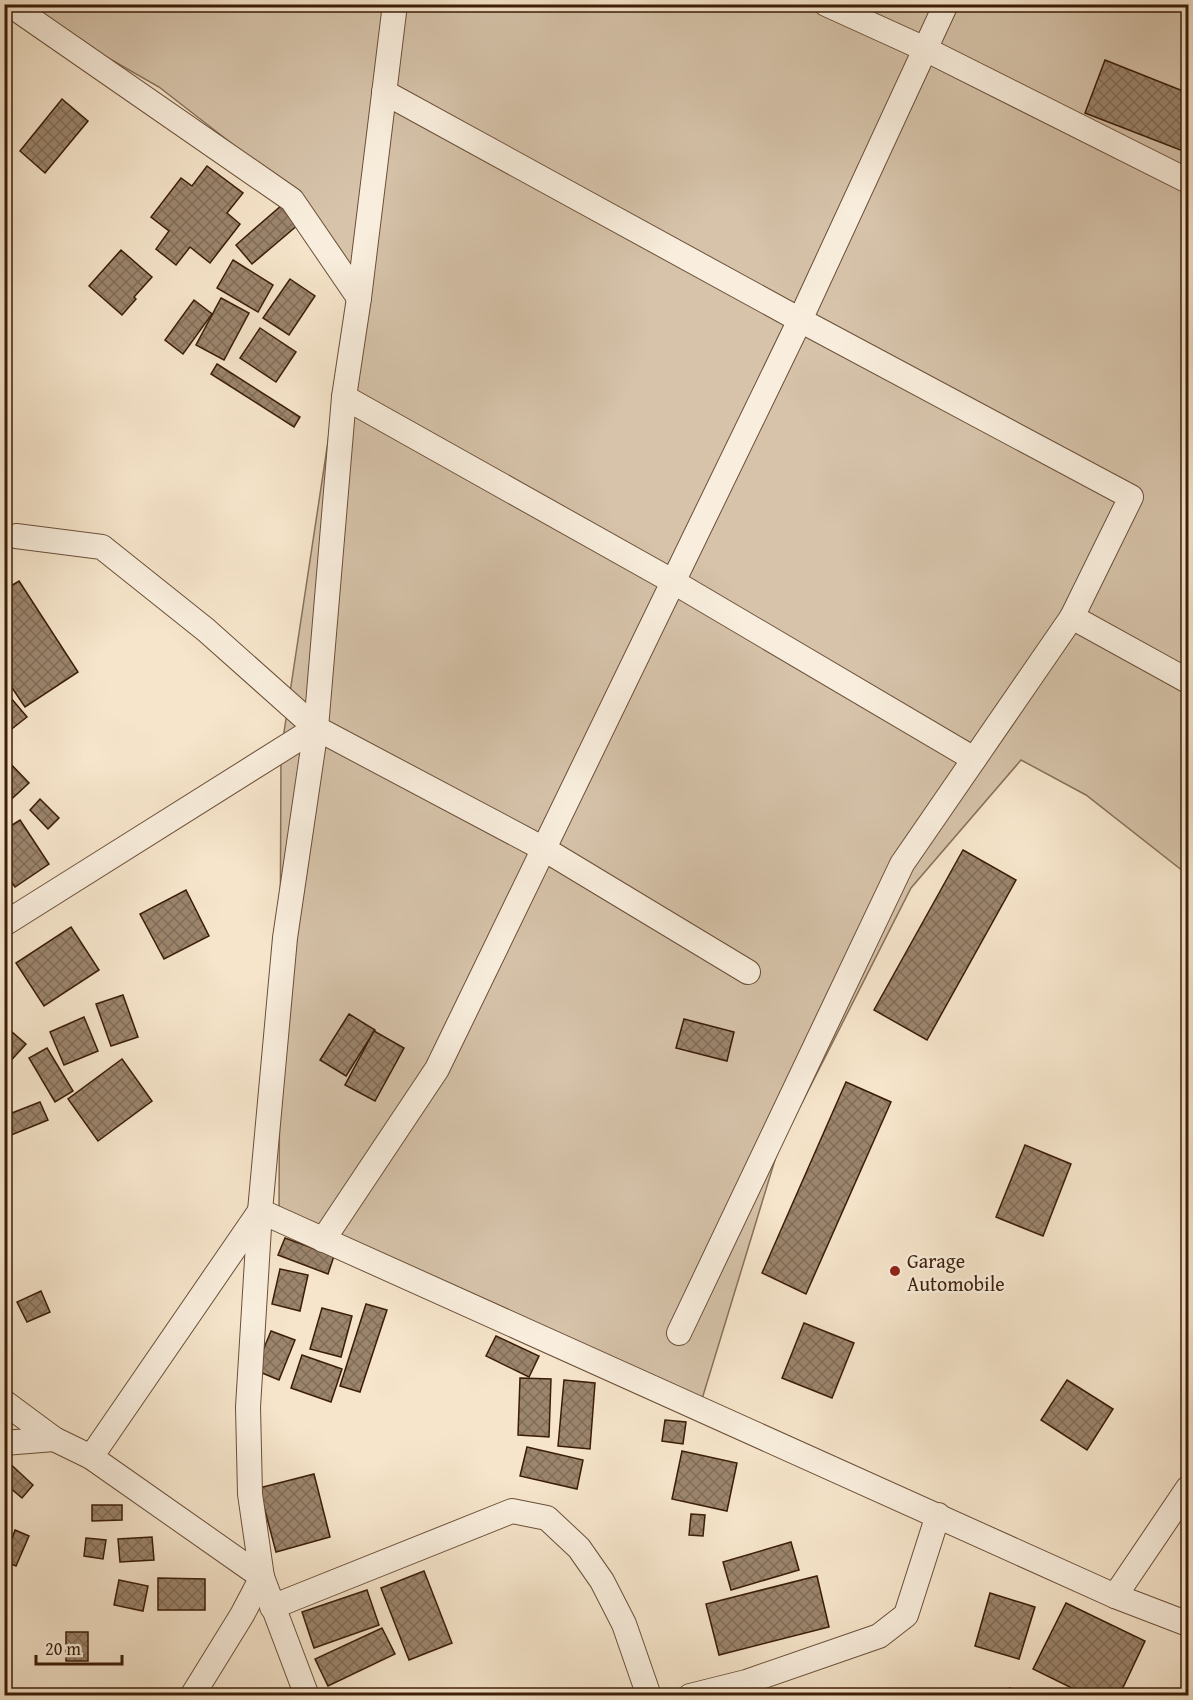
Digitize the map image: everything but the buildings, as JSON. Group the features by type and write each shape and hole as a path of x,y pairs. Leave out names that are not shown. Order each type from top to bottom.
{"street":[{"path":"9,4 292,200 359,298"},
{"path":"307,1695 262,1577 250,1494 248,1407 260,1211 285,938 316,728 344,397 359,298 395,4"},
{"path":"826,4 925,49 1188,181"},
{"path":"323,1240 436,1069 800,320 946,4"},
{"path":"384,92 800,320 1131,497 1072,616 902,864 679,1333"},
{"path":"344,397 672,581 974,759"},
{"path":"8,537 102,547 206,630 316,728 544,849 748,972"},
{"path":"1072,616 1188,681"},
{"path":"4,924 316,728"},
{"path":"260,1211 1115,1596 1188,1624"},
{"path":"92,1457 260,1211"},
{"path":"4,1402 54,1439 92,1457 262,1577"},
{"path":"4,1443 54,1439"},
{"path":"1115,1596 1188,1488"},
{"path":"272,1607 512,1511 547,1518 579,1548 602,1581 624,1624 649,1695"},
{"path":"690,1695 746,1682 879,1636 906,1615 938,1515"},
{"path":"192,1695 242,1615 262,1577"}],"shaded area":[{"path":"24,5 1188,5 1188,875 1086,795 1021,760 911,888 778,1150 699,1409 279,1220 281,752 337,382 358,285 289,188 159,87 56,28"}],"place":[{"name":"Garage Automobile","path":"895,1271"}]}
